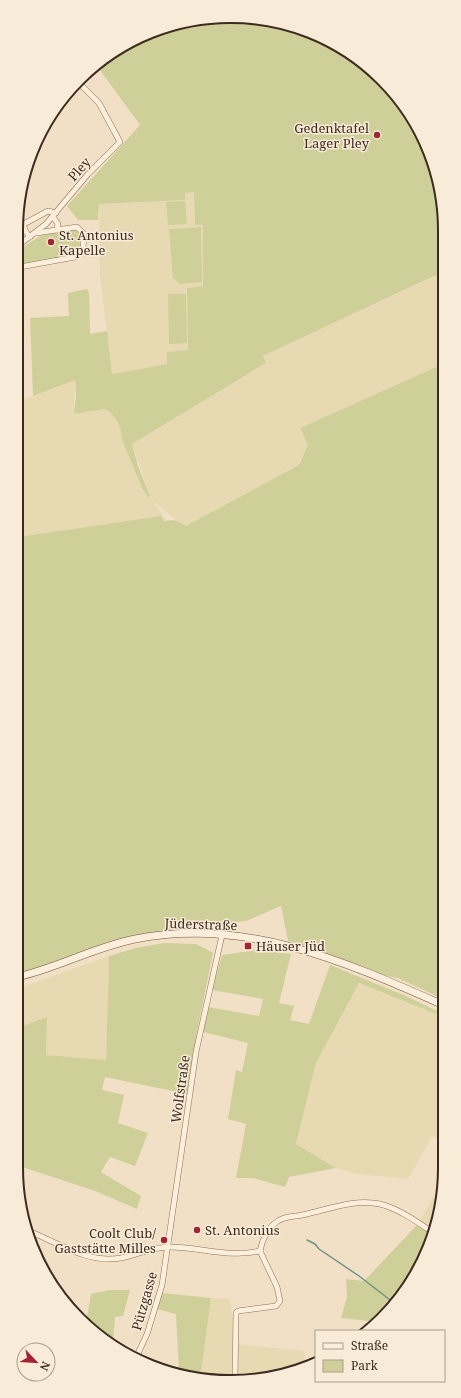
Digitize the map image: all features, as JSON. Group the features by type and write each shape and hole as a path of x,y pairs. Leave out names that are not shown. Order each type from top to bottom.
{"main road":[{"name":"Jüderstraße","path":"23,975 134,939 175,934 222,935 289,946 335,959 438,1003"}],"street":[{"name":"Pley","path":"23,242 36,233 54,215 88,174 120,142 99,104 82,86"},
{"path":"23,224 48,211 54,215 58,224 57,230"},
{"path":"23,227 30,238"},
{"path":"23,265 75,256 80,253 85,240 81,230 77,227 36,233"},
{"name":"Wolfstraße","path":"168,1247 196,1052 222,935"},
{"path":"235,1375 236,1313 238,1310 276,1306 280,1301 277,1287 260,1251 262,1242 269,1229 283,1218 300,1216 348,1204 378,1204 398,1210 428,1230"},
{"path":"34,1234 84,1256 101,1259 120,1258 168,1247 238,1255 260,1251"},
{"name":"Pützgasse","path":"138,1353 147,1334 162,1285 168,1247"}],"shaded area":[{"path":"194,192 195,225 203,225 203,287 187,288 188,350 167,364 112,374 100,276 99,204 185,200 185,193"},
{"path":"437,275 438,277 438,366 300,428 308,445 306,452 299,461 300,467 188,527 183,526 153,501 166,520 23,551 23,400 75,380 74,414 105,409 115,415 122,432 122,440 142,488 148,497 150,496 132,444 266,363 263,356"},
{"path":"109,956 106,1060 46,1055 47,1017 23,1026 23,987"},
{"path":"359,983 438,1015 438,1139 432,1136 408,1179 357,1174 336,1168 296,1144 316,1063"},
{"path":"436,1192 428,1231 418,1224"},
{"path":"211,1298 229,1299 233,1317 233,1344 304,1351 305,1361 271,1371 244,1375 217,1375 201,1373"}],"green space":[{"path":"217,23 244,23 271,27 297,34 322,44 346,58 367,74 395,104 417,139 427,164 434,190 438,217 438,279 436,275 263,356 266,363 132,444 138,466 150,496 148,497 142,488 122,440 118,422 113,415 105,409 74,414 76,396 75,380 33,396 30,318 69,316 68,293 87,289 89,293 90,334 107,331 112,374 167,364 167,352 188,350 187,288 203,286 203,225 195,225 194,192 185,193 185,200 99,204 98,220 78,220 67,206 140,125 100,70 115,58 139,44 177,30"},
{"path":"185,201 187,224 168,225 166,202"},
{"path":"201,227 202,282 180,284 173,278 169,229"},
{"path":"74,229 82,236 81,247 73,255 23,264 23,247 40,236"},
{"path":"168,294 186,294 187,343 169,344"},
{"path":"438,366 438,997 398,978 377,974 347,964 288,941 281,906 246,921 192,926 133,936 58,960 23,974 23,536 161,516 164,521 175,520 186,526 299,465 308,445 300,428"},
{"path":"164,943 196,944 213,953 197,1031 187,1094 105,1077 102,1090 124,1095 118,1123 148,1133 135,1166 110,1157 101,1172 141,1196 137,1209 95,1191 23,1167 23,1026 47,1017 46,1055 106,1060 109,956 136,948"},
{"path":"257,950 291,954 279,1003 294,1006 290,1020 309,1024 330,965 406,996 438,1012 438,1015 359,983 316,1063 296,1144 336,1168 289,1177 285,1187 253,1178 236,1178 246,1124 228,1119 236,1070 242,1072 248,1043 203,1032 208,1007 259,1016 263,999 212,990 222,955"},
{"path":"418,1224 428,1231 417,1259 403,1283 390,1301 370,1321 341,1318 347,1297 346,1279 364,1281"},
{"path":"109,1290 130,1290 123,1316 115,1317 113,1339 87,1317 91,1294"},
{"path":"162,1293 211,1298 201,1373 179,1368 176,1314 157,1309"}],"waterway":[{"path":"307,1240 315,1244 319,1249 359,1276 390,1300"}],"place":[{"name":"Gedenktafel Lager Pley","path":"377,135"},
{"name":"St. Antonius Kapelle","path":"51,242"},
{"name":"Häuser Jüd","path":"248,946"},
{"name":"St. Antonius","path":"197,1230"},
{"name":"Coolt Club/ Gaststätte Milles","path":"164,1240"}]}
